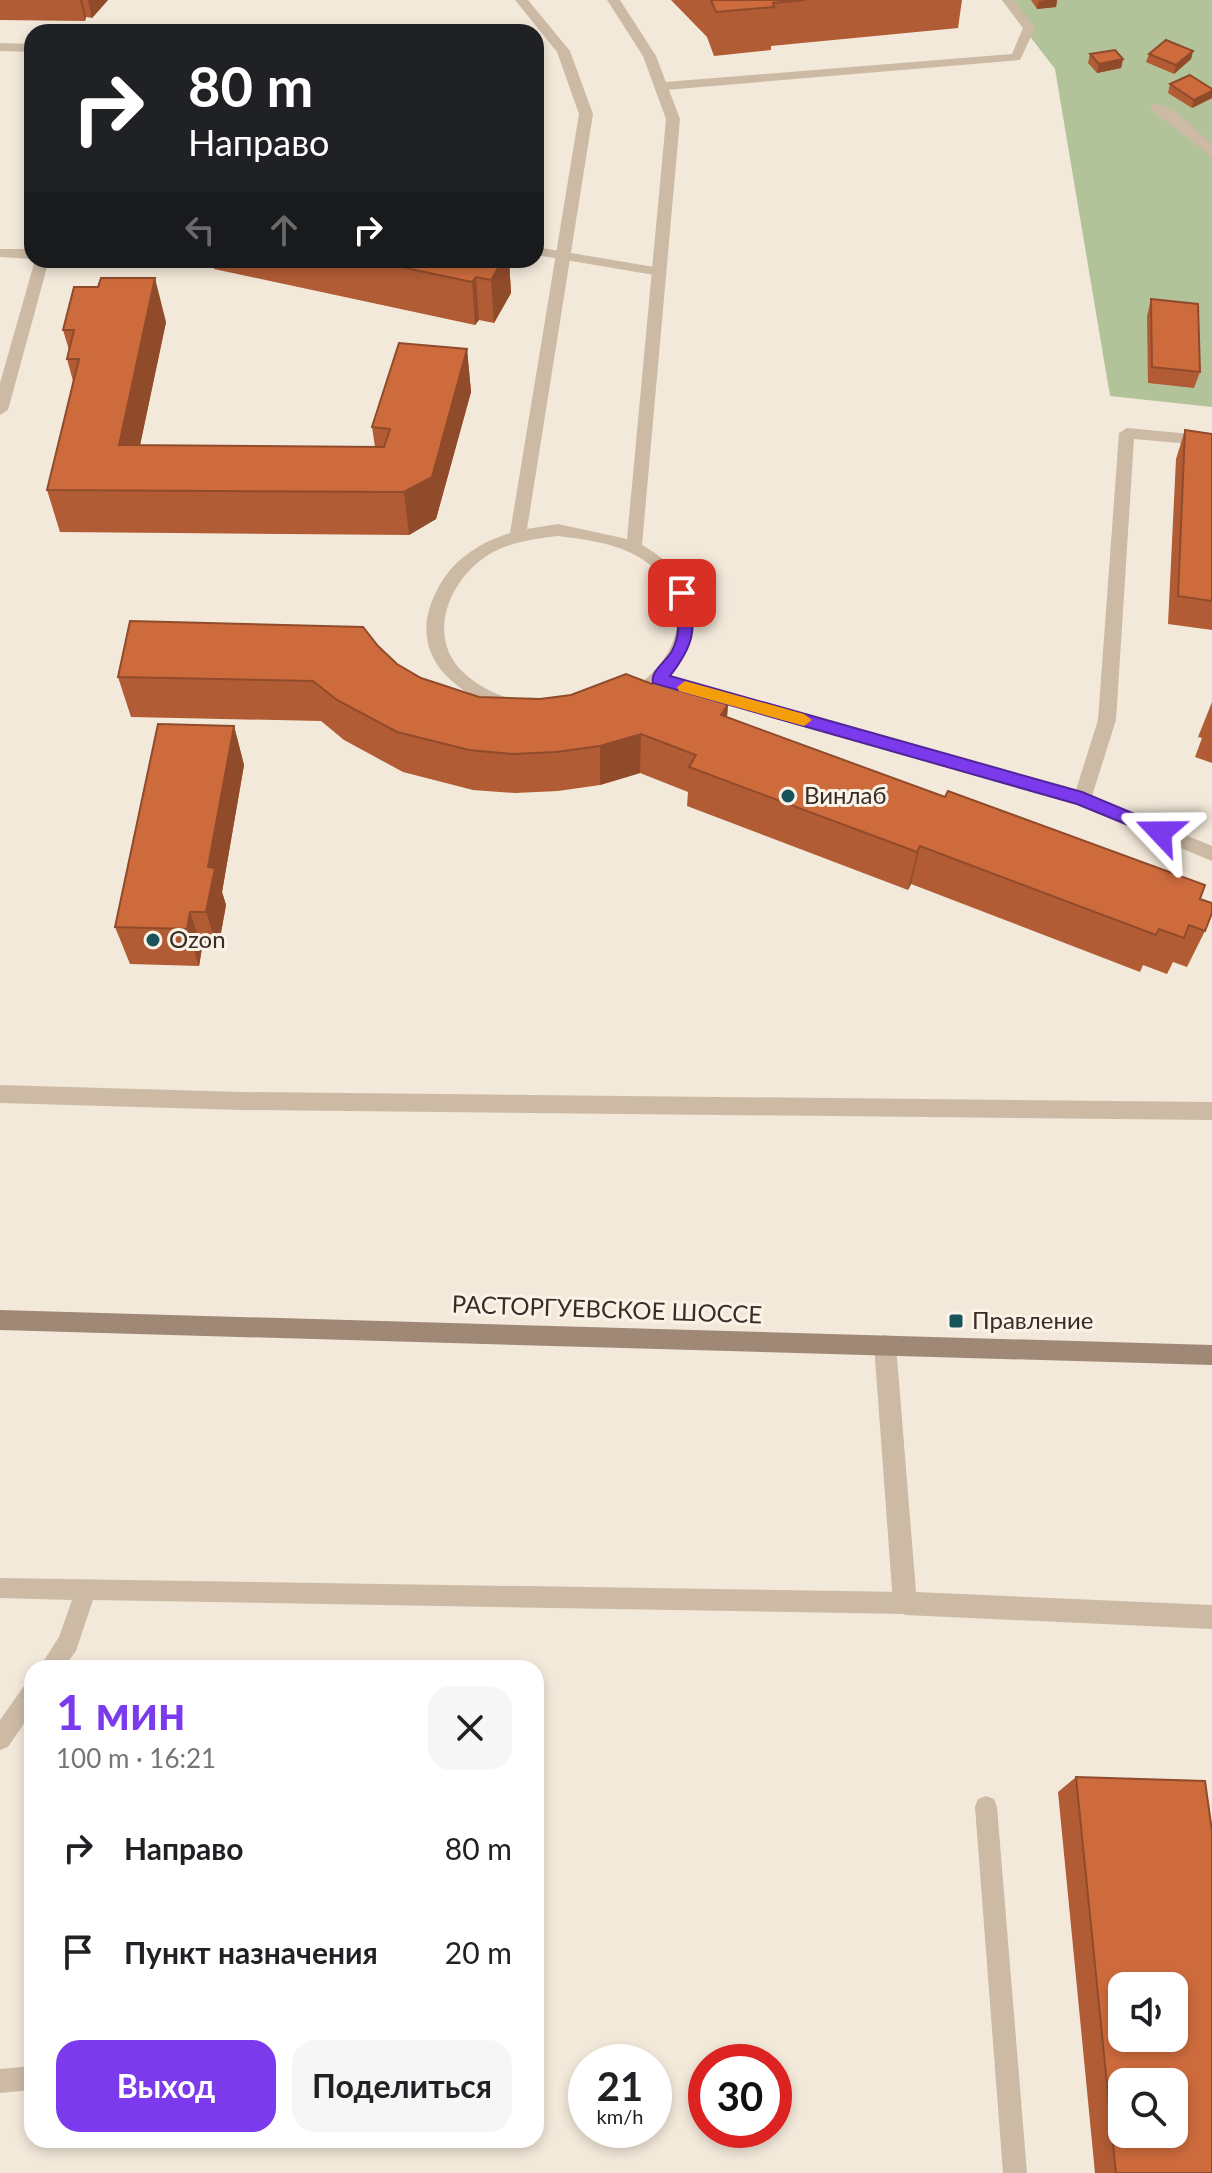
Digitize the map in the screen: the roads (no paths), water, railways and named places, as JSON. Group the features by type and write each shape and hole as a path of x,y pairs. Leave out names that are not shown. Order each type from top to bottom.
{"main road":[{"name":"РАСТОРГУЕВСКОЕ ШОССЕ","path":"0,1320 1212,1355"}],"street":[{"path":"521,0 541,24"},
{"path":"613,0 637,32 665,86 673,119 634,547"},
{"path":"518,536 586,114 563,51 544,28"},
{"path":"1156,107 1192,132 1212,153"},
{"path":"0,253 24,254"},
{"path":"0,410 40,268"},
{"path":"1082,799 1107,720 1127,433 1212,441"},
{"path":"558,530 598,534 634,547 663,567 682,593 687,623 680,652 659,679 627,700 587,712 544,714 503,705 468,686 444,660 434,630 438,600 455,573 483,551 518,536 558,530"},
{"path":"659,679 1082,799 1212,854"},
{"path":"0,1094 242,1101 1212,1111"},
{"path":"885,1345 905,1603 1212,1617"}],"lane":[{"path":"665,86 1016,57 1029,28 1008,0"},
{"path":"0,47 24,48"},
{"path":"544,253 660,272"},
{"path":"0,1588 905,1603"},
{"path":"56,1660 68,1643 86,1590"},
{"path":"0,1739 24,1705"},
{"path":"986,1807 1015,2173"},
{"path":"0,2081 24,2079"}],"place":[{"name":"Винлаб","path":"788,796"},
{"name":"Ozon","path":"153,940"},
{"name":"Правление","path":"956,1321"}]}
